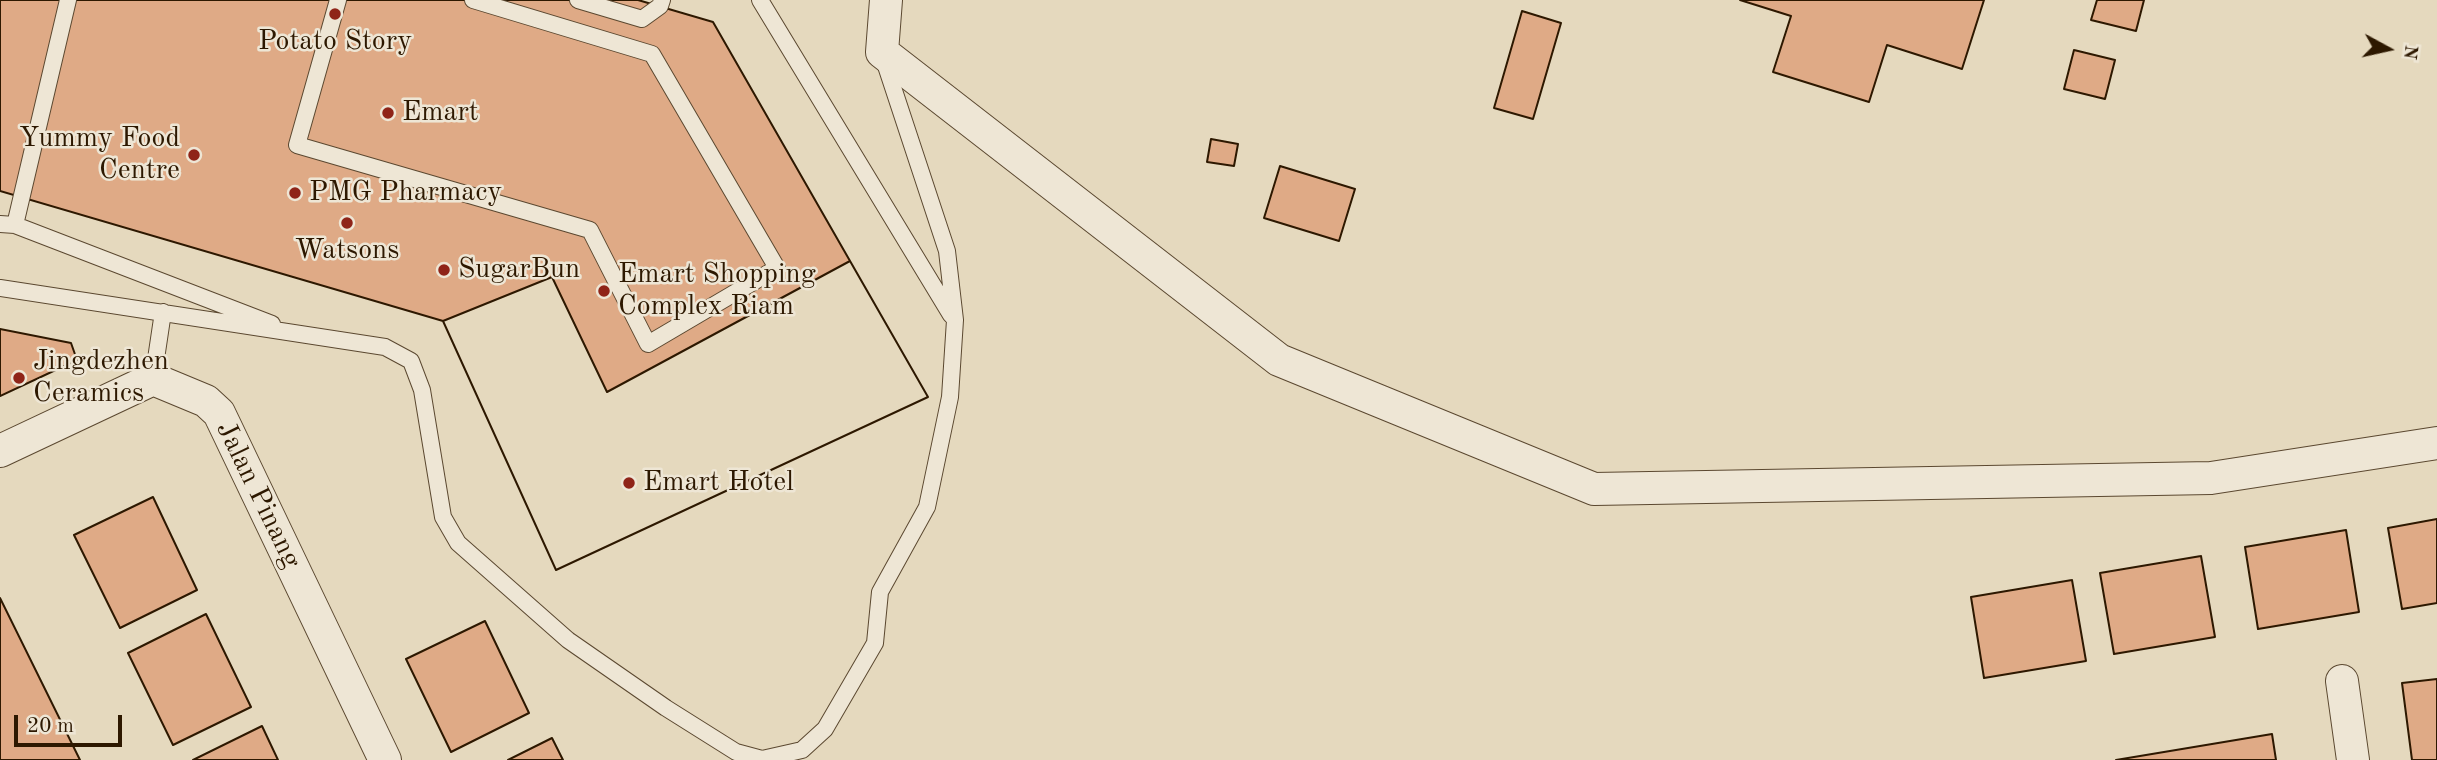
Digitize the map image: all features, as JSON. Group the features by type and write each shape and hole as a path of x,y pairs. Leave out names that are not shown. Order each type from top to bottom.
{"street":[{"path":"887,0 881,52 1279,359 1594,489 2211,478 2437,443"},
{"path":"0,451 153,380"},
{"name":"Jalan Pinang","path":"153,380 206,401 219,413 385,760"},
{"path":"2342,681 2353,760"}],"lane":[{"path":"68,0 8,224 303,336"},
{"path":"338,0 297,145 590,230 648,344 777,268 652,54 473,0"},
{"path":"578,0 642,19 660,6 662,0"},
{"path":"760,0 955,320"},
{"path":"0,288 385,347 411,361 422,390 443,517 458,543 568,640 666,708 736,752 762,759 802,750 825,729 875,643 880,592 927,507 950,397 955,320 947,251 881,52"},
{"path":"153,380 163,312"}],"building":[{"name":"Emart Shopping Complex Riam","path":"0,0 638,0 713,22 928,397 556,570 443,321 0,191"},
{"path":"1740,0 1984,0 1962,69 1887,45 1869,102 1773,72 1791,16"},
{"path":"2097,0 2144,0 2136,31 2091,20"},
{"path":"1522,11 1561,23 1533,119 1494,108"},
{"path":"2074,50 2115,60 2105,99 2064,89"},
{"path":"1211,139 1238,144 1234,166 1207,162"},
{"path":"1280,166 1355,189 1339,241 1264,218"},
{"name":"Emart Hotel","path":"850,261 928,397 556,570 443,321 552,277 607,392"},
{"name":"Jingdezhen Ceramics","path":"0,329 71,343 77,360 0,396"},
{"path":"153,497 197,590 120,628 74,535"},
{"path":"2437,519 2437,603 2402,609 2388,528"},
{"path":"2346,530 2359,612 2258,629 2245,547"},
{"path":"2201,556 2215,637 2114,654 2100,573"},
{"path":"2072,580 2086,661 1984,678 1971,597"},
{"path":"0,598 80,760 0,760"},
{"path":"206,614 251,707 173,745 128,653"},
{"path":"485,621 529,713 451,752 406,659"},
{"path":"2437,679 2437,760 2412,760 2402,683"},
{"path":"262,726 278,760 193,760"},
{"path":"2272,734 2276,760 2116,760"},
{"path":"552,738 563,760 508,760"}],"place":[{"name":"Potato Story","path":"335,14"},
{"name":"Emart","path":"388,113"},
{"name":"Yummy Food Centre","path":"194,155"},
{"name":"PMG Pharmacy","path":"295,193"},
{"name":"Watsons","path":"347,223"},
{"name":"SugarBun","path":"444,270"},
{"name":"Emart Shopping Complex Riam","path":"604,291"},
{"name":"Jingdezhen Ceramics","path":"19,378"},
{"name":"Emart Hotel","path":"629,483"}]}
